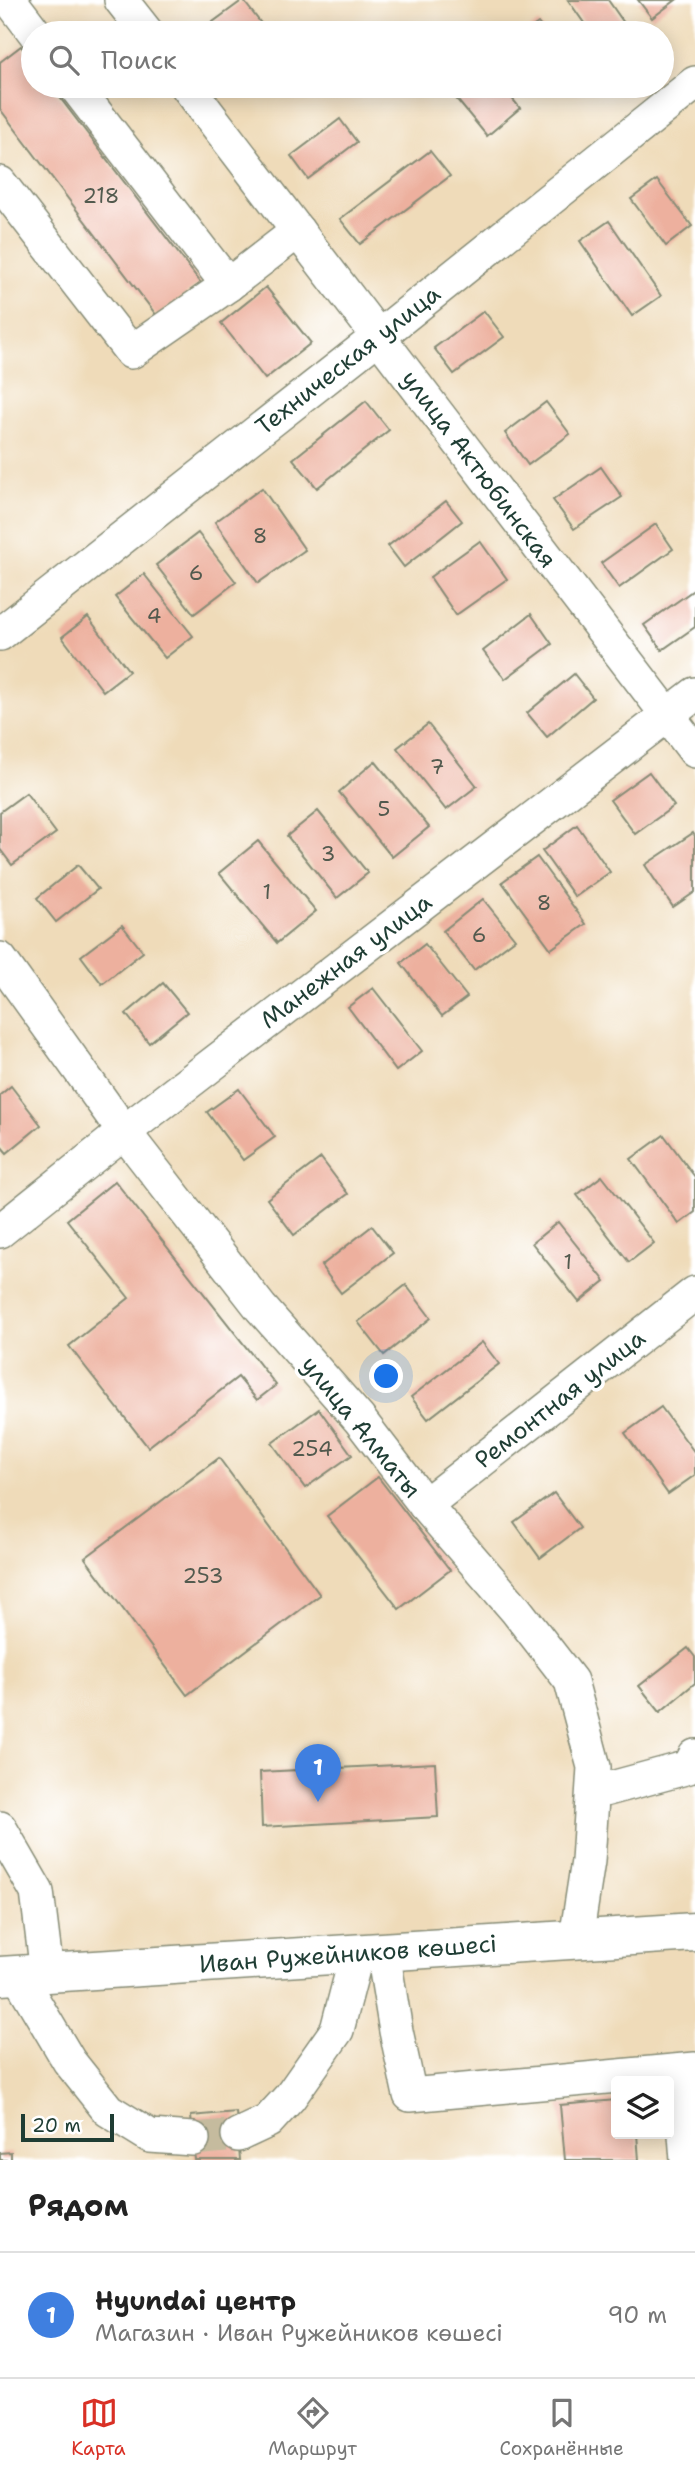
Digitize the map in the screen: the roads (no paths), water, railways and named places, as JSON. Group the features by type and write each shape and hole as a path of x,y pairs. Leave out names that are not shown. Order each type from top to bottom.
{"main road":[{"name":"Иван Ружейников көшесі","path":"22,1975 695,1932"}],"street":[{"path":"10,0 26,21"},
{"path":"121,0 138,21"},
{"name":"Техническая улица","path":"0,634 695,83"},
{"path":"84,98 228,285"},
{"name":"улица Актюбинская","path":"196,98 695,751"},
{"path":"0,183 131,352 228,285 298,231"},
{"name":"Манежная улица","path":"0,1231 124,1132 695,694"},
{"name":"улица Алматы","path":"0,959 124,1132 261,1308 359,1419 425,1505 516,1610 570,1681 594,1768 588,1861 576,1940"},
{"name":"Ремонтная улица","path":"425,1505 695,1293"},
{"path":"593,1793 689,1767 695,1756"},
{"path":"0,1828 37,1892 22,1975 69,2061 108,2110 150,2136 193,2139"},
{"path":"370,1953 396,2031 410,2095 687,2070 687,2160"},
{"path":"238,2135 268,2121 290,2097 337,2030 370,1953"}],"tunnel":[{"path":"193,2139 238,2135"}],"place":[{"name":"Hyundai центр","path":"318,1802"}]}
